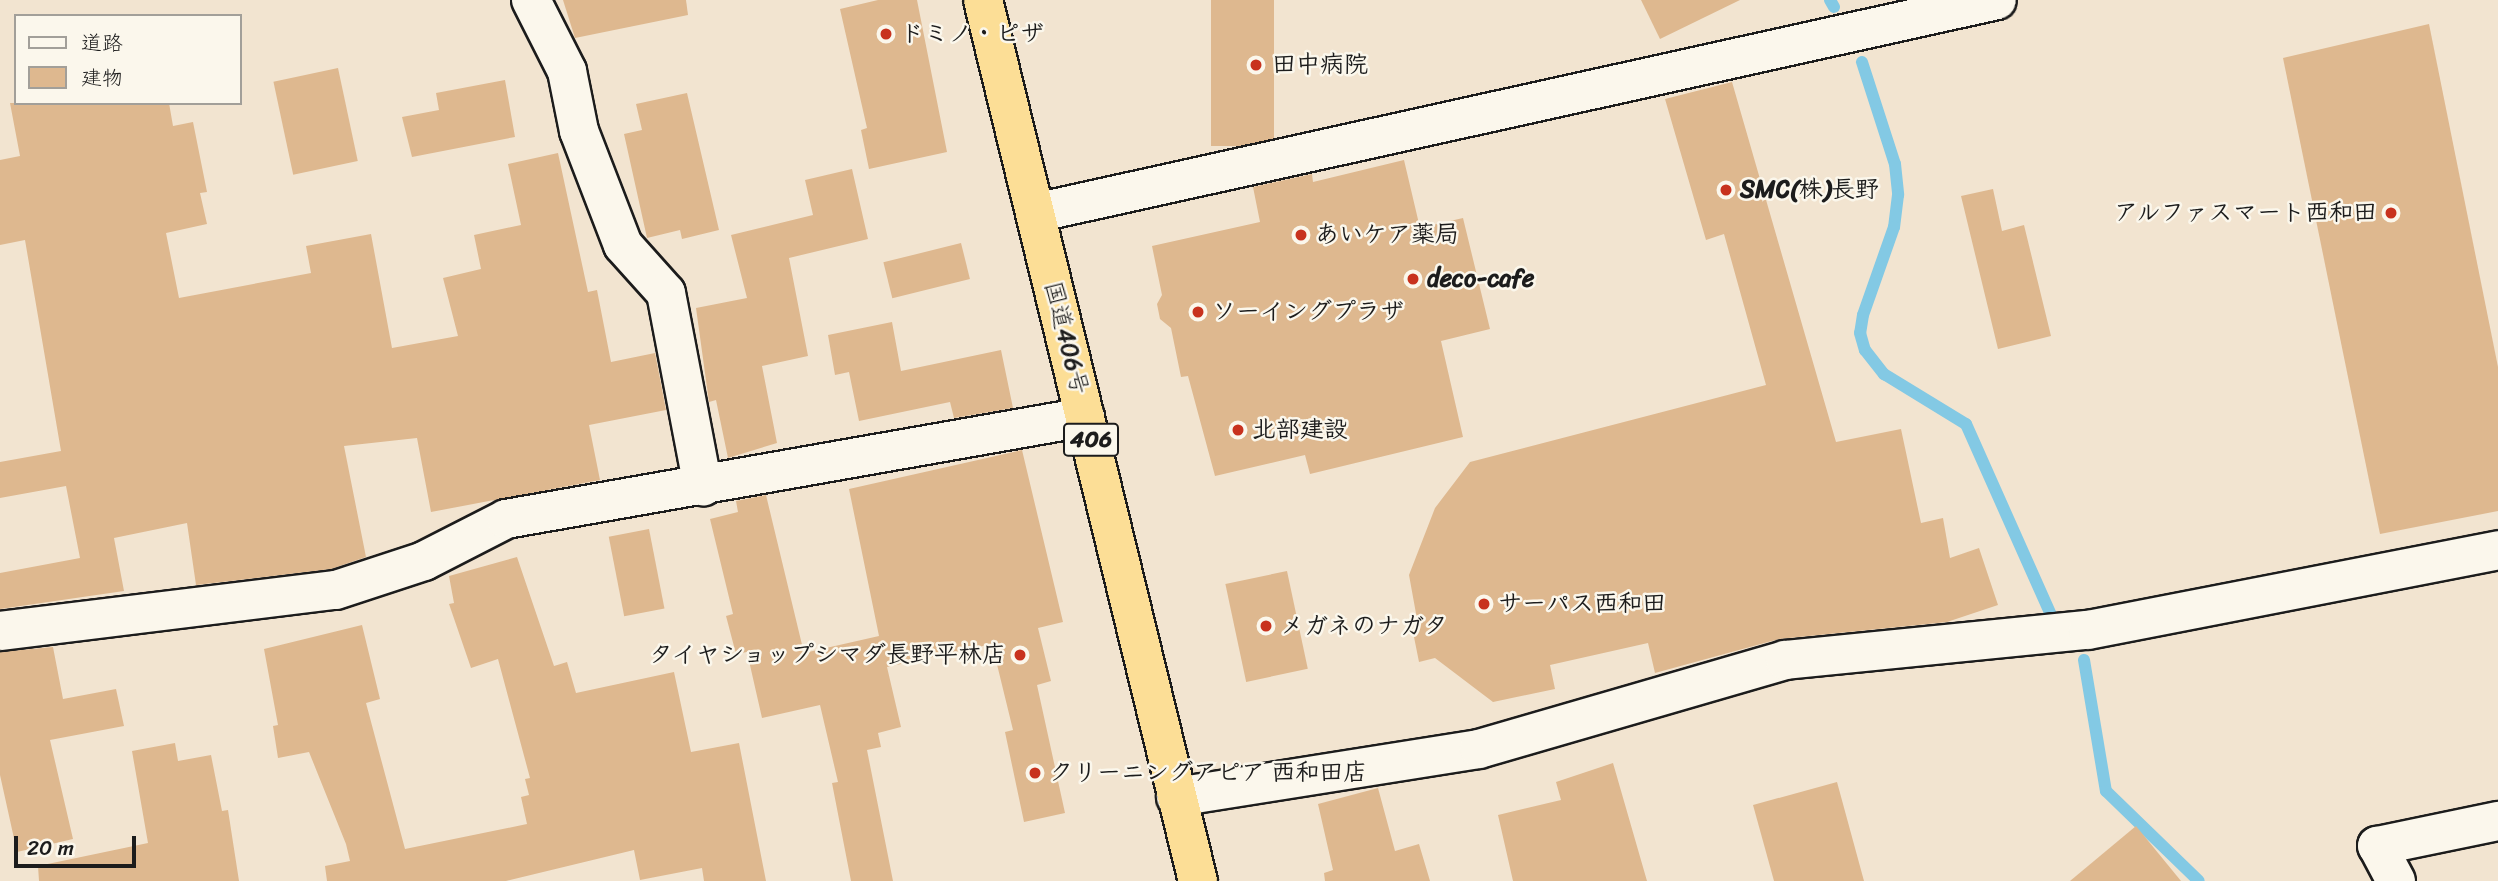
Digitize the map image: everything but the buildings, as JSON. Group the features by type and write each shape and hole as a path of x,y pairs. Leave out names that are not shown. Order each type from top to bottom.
{"highway":[{"name":"国道406号","path":"983,0 1198,881"}],"street":[{"path":"531,0 566,71 579,131 623,245 666,293 704,486"},
{"path":"1035,213 1984,1"},
{"path":"0,631 336,590 424,561 506,519 1085,417"},
{"path":"1176,797 1479,749 1785,660 2088,630 2498,550"},
{"path":"2396,881 2377,846 2498,821"}],"waterway":[{"path":"1830,0 1834,7"},
{"path":"1862,62 1895,164 1898,195 1894,227 1863,315 1860,333 1865,350 1884,374 1966,424 2051,615"},
{"path":"2084,660 2106,791 2199,881"}],"place":[{"name":"ドミノ・ピザ","path":"886,34"},
{"name":"田中病院","path":"1256,65"},
{"name":"SMC(株)長野","path":"1726,190"},
{"name":"アルファスマート西和田","path":"2391,213"},
{"name":"あいケア薬局","path":"1301,235"},
{"name":"deco-cafe","path":"1413,279"},
{"name":"ソーイングプラザ","path":"1198,312"},
{"name":"北部建設","path":"1238,430"},
{"name":"サーパス西和田","path":"1484,604"},
{"name":"メガネのナガタ","path":"1266,626"},
{"name":"タイヤショップシマダ長野平林店","path":"1020,655"},
{"name":"クリーニングアピア 西和田店","path":"1035,773"}]}
